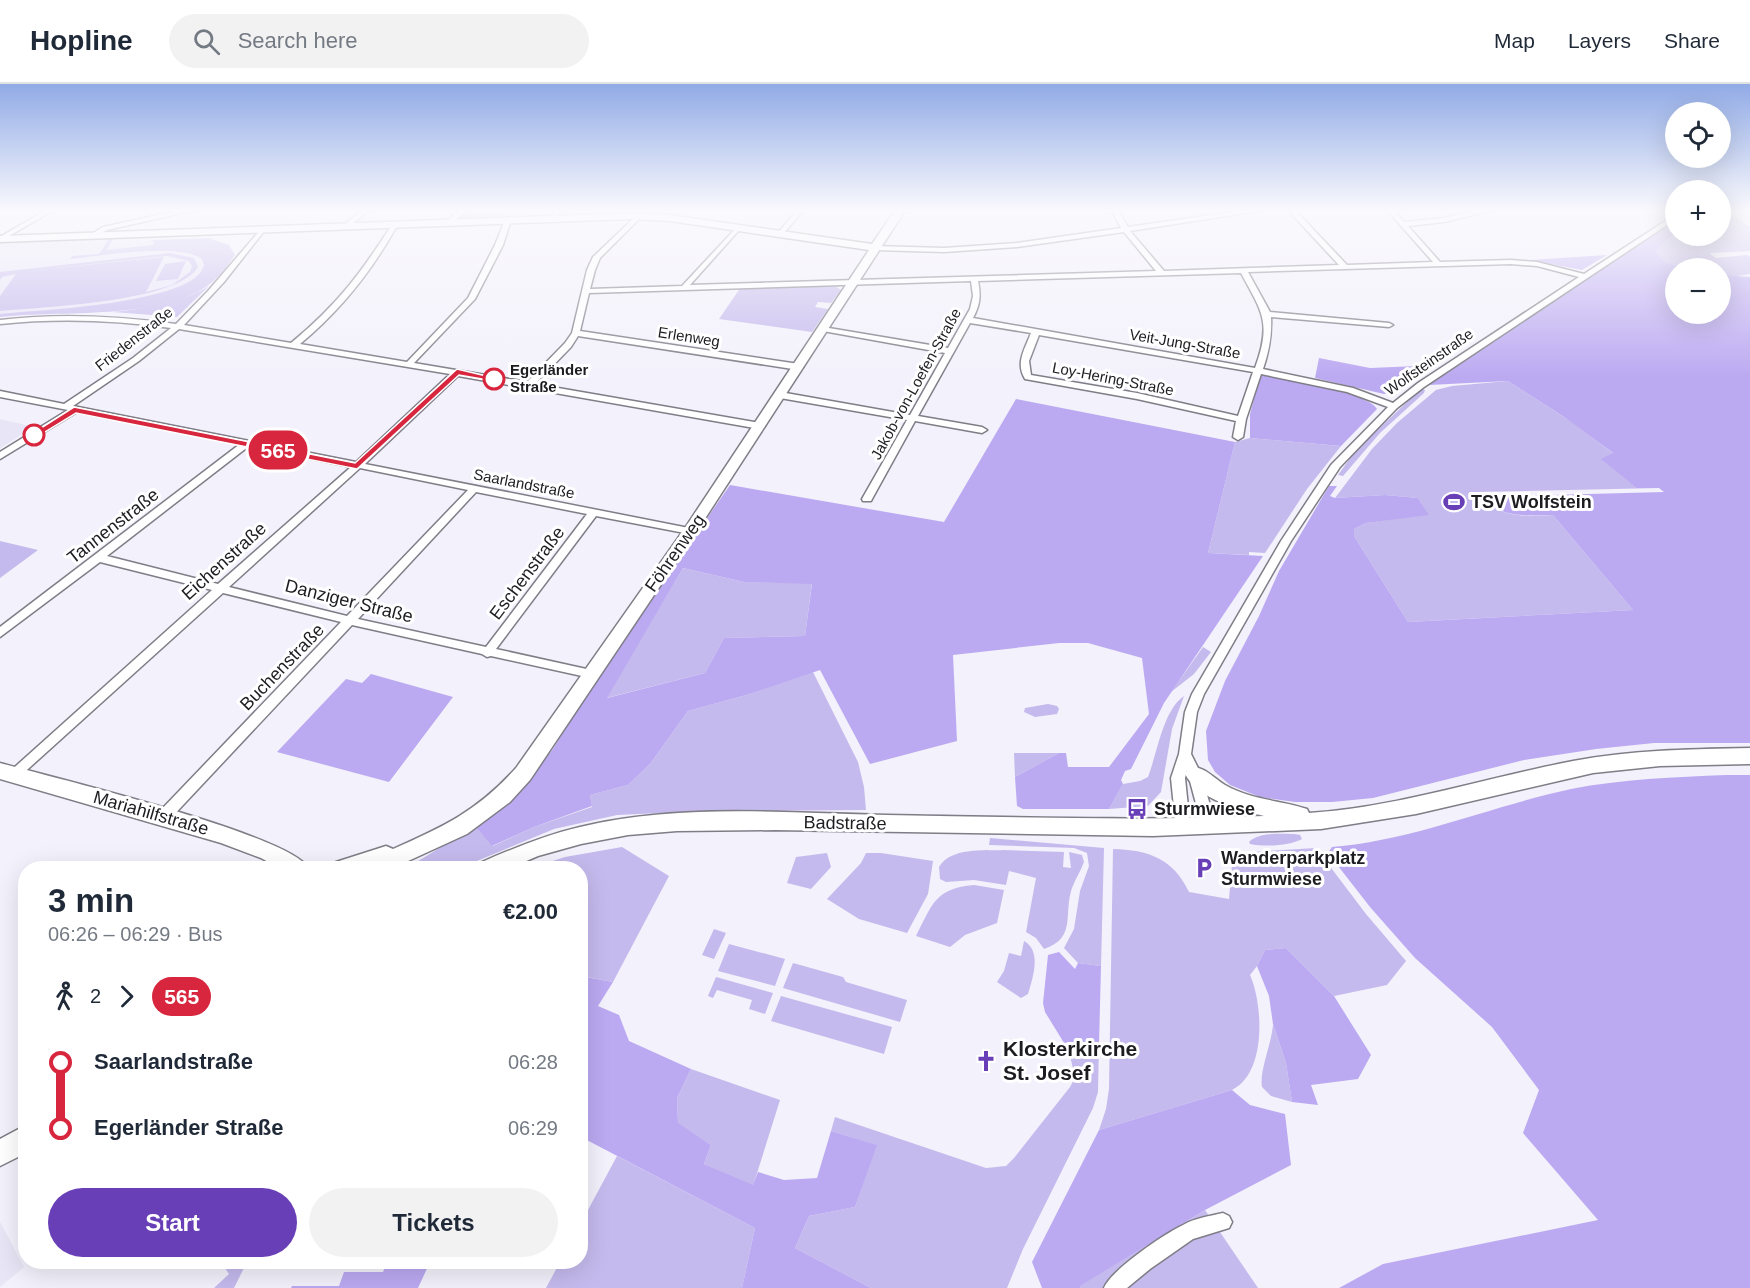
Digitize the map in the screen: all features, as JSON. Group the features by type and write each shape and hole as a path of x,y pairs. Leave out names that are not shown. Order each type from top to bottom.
{"street":[{"name":"Friedenstraße","path":"0,456 69,409 177,327 234,265"},
{"path":"293,346 344,301 371,265"},
{"path":"411,363 471,299 489,265"},
{"path":"528,385 568,345 576,333 593,265"},
{"path":"685,287 705,265"},
{"name":"Föhrenweg","path":"387,861 452,832 503,796 523,774 690,531 864,265"},
{"path":"1155,265 1162,273"},
{"path":"587,291 1401,265"},
{"path":"1539,265 1584,276"},
{"name":"Wolfsteinstraße","path":"1183,827 1177,786 1179,770 1185,754 1189,723 1198,694 1286,541 1336,465 1394,406 1421,385 1601,265"},
{"path":"1238,437 1256,370 1267,343 1267,314 1244,271"},
{"name":"Jakob-von-Loefen-Straße","path":"867,499 968,320 976,302 974,279"},
{"path":"1267,314 1389,325"},
{"path":"0,321 74,318 177,327 411,363 760,426"},
{"name":"Veit-Jung-Straße","path":"968,320 1256,370 1350,390 1394,406"},
{"path":"823,329 949,351"},
{"name":"Loy-Hering-Straße","path":"1036,332 1023,365 1024,373 1028,377 1137,396 1241,419"},
{"name":"Erlenweg","path":"576,333 799,367"},
{"name":"Eichenstraße","path":"7,772 221,587 357,466 457,372"},
{"name":"Saarlandstraße","path":"0,394 473,490 690,531"},
{"path":"780,395 982,430"},
{"name":"Tannenstraße","path":"0,633 246,444"},
{"name":"Buchenstraße","path":"164,816 473,490"},
{"name":"Eschenstraße","path":"488,653 593,513"},
{"name":"Danziger Straße","path":"99,558 351,621 591,674"},
{"path":"1185,754 1195,774 1209,826"},
{"path":"1195,774 1221,794 1258,807 1298,815 1340,819 1390,812 1574,768 1620,761 1750,756"},
{"name":"Mariahilfstraße","path":"7,772 164,816 235,839 285,861"},
{"name":"Badstraße","path":"505,861 561,840 609,829 653,823 838,822 1183,827 1340,819"},
{"name":"Föhrenweg","path":"366,861 405,852"},
{"path":"0,1153 18,1143"},
{"path":"1113,1288 1143,1262 1189,1231 1223,1222"}],"shaded area":[{"path":"0,265 205,265 193,292 0,317"},
{"path":"61,265 81,265 17,272 84,265 160,265 146,292 171,285 138,295 107,301 0,311 0,296 16,274 2,277 0,280 0,272"},
{"path":"164,265 184,265 178,279 156,281"},
{"path":"204,265 228,265 211,283 191,295 166,303 110,312 0,317 0,314 78,307 145,297 174,289 194,278"},
{"path":"1557,265 1590,265 1582,270"},
{"path":"1609,265 1665,265 1665,324 1731,324 1731,276 1750,277 1750,743 1654,743 1596,749 1524,760 1373,798 1332,802 1295,802 1260,797 1230,785 1215,772 1208,760 1206,731 1225,681 1259,616 1279,571 1329,486 1337,486 1330,496 1335,498 1385,495 1418,498 1429,515 1366,523 1354,529 1354,536 1408,622 1633,610 1553,515 1514,514 1498,509 1480,497 1664,492 1659,488 1637,488 1601,459 1613,453 1564,417 1508,381 1429,385"},
{"path":"1731,265 1750,265 1750,274 1732,277"},
{"path":"192,266 198,267 185,279 173,284 190,272"},
{"path":"209,286 177,317 167,316 171,311 166,311 164,316 113,312 174,301"},
{"path":"835,286 841,290 831,303 818,302 815,307 828,309 812,332 719,319 741,287"},
{"path":"1319,358 1370,368 1418,366 1429,370 1395,392 1384,394 1315,378"},
{"path":"1263,375 1306,382 1343,392 1371,403 1377,409 1341,446 1250,438 1250,414 1260,377"},
{"name":"TSV Wolfstein","path":"1508,381 1570,421 1659,488 1476,492 1494,507 1511,514 1553,515 1633,610 1408,622 1354,536 1354,529 1366,523 1428,514 1418,498 1385,495 1335,498 1372,449 1397,423 1436,390 1452,386"},
{"path":"1421,389 1425,390 1424,393 1380,433 1343,476 1338,475 1356,450"},
{"path":"1016,399 1235,442 1208,553 1263,556 1164,703 1131,769 1125,771 1121,780 1123,784 1109,809 1023,809 1017,806 1015,777 1059,753 1066,753 1068,767 1109,767 1149,714 1142,658 1088,643 1059,643 953,655 957,741 870,764 820,670 750,694 688,711 650,764 628,785 590,795 592,806 534,827 492,846 475,826 519,792 553,749 595,680 730,485 944,522","holes":["683,568 744,582 812,584 805,636 724,638 705,673 607,698"]},
{"path":"0,419 30,426 26,432 0,448"},
{"path":"1250,438 1341,446 1307,489 1265,553 1249,552 1249,555 1208,553 1235,442"},
{"path":"0,541 38,550 0,578"},
{"path":"683,568 744,582 812,583 805,636 724,638 705,673 606,698"},
{"path":"1203,647 1211,652 1194,674 1171,692"},
{"path":"813,672 858,762 864,787 866,810 705,811 617,815 554,829 477,861 418,861 475,826 493,846 534,827 592,807 590,795 628,785 650,764 688,711 750,694"},
{"path":"371,674 453,697 389,782 277,752 346,679 362,683"},
{"path":"1184,696 1172,729 1161,792 1148,806 1109,809 1123,784 1148,777 1166,722 1171,711"},
{"path":"1048,704 1057,706 1059,709 1057,714 1035,717 1024,712 1025,708"},
{"path":"1014,753 1059,753 1015,777"},
{"path":"1750,775 1750,1288 1339,1288 1383,1264 1598,1220 1523,1133 1539,1090 1492,1027 1415,958 1370,907 1328,853 1332,847 1423,830 1571,789 1629,781"},
{"path":"1264,835 1300,835 1302,839 1277,845 1256,845 1249,842"},
{"path":"990,838 1104,848 1101,966 1078,963 1064,948 1074,929 1080,891 1089,866 1087,853 1074,848 989,845"},
{"path":"622,847 669,876 613,982 588,977 588,861 553,861"},
{"name":"Sturmwiese","path":"1316,848 1366,914 1406,961 1387,985 1334,996 1286,948 1265,950 1250,975 1258,1003 1259,1037 1257,1054 1243,1081 1232,1090 1099,1130 1106,1109 1109,1089 1113,849 1137,851 1158,858 1175,871 1189,892 1229,899 1233,853"},
{"path":"968,851 1064,852 1063,867 1071,868 1069,852 1082,855 1084,862 1072,888 1065,932 1054,944 1044,949 1036,938 1026,932 1036,878 1009,871 1006,885 974,880 946,882 940,879 939,867 951,856"},
{"path":"827,853 831,867 811,889 787,883 796,857"},
{"path":"866,853 933,861 928,894 907,933 859,919 827,899 861,863"},
{"path":"974,885 1004,890 997,923 965,935 950,947 916,936 936,900 951,890"},
{"path":"714,929 726,933 714,959 702,955"},
{"path":"1024,941 1033,951 1035,965 1028,994 1021,998 997,982 1004,971 1009,953 1021,956"},
{"path":"729,944 785,959 775,986 718,971"},
{"path":"1286,948 1334,996 1371,1055 1358,1079 1311,1085 1318,1105 1292,1102 1286,1063 1273,1024 1269,996 1257,966 1265,950"},
{"path":"1059,952 1075,969 1078,963 1101,966 1099,1044 1069,1051 1045,1012 1043,1003 1048,955"},
{"path":"793,963 843,977 846,982 907,1000 900,1022 783,988"},
{"path":"588,977 613,982 598,1006 619,1015 629,1041 691,1069 677,1098 678,1123 711,1145 704,1164 753,1185 758,1172 784,1180 817,1178 831,1131 877,1145 855,1207 809,1216 795,1248 871,1288 742,1288 755,1228 588,1141"},
{"path":"716,977 773,993 765,1014 749,1009 752,1000 717,990 713,998 708,996"},
{"path":"781,996 892,1027 884,1054 771,1021"},
{"path":"1273,1024 1286,1063 1292,1102 1271,1096 1262,1087 1262,1073"},
{"path":"1099,1044 1098,1092 1093,1108 1023,1249 1007,1288 871,1288 795,1248 809,1216 855,1207 876,1145 831,1131 835,1117 986,1168 1006,1166 1075,1078 1069,1051"},
{"path":"691,1069 780,1100 753,1186 704,1164 711,1145 678,1124 677,1098"},
{"path":"1232,1090 1250,1105 1285,1114 1291,1165 1205,1210 1080,1288 1042,1288 1032,1262 1099,1130"},
{"path":"617,1156 755,1228 742,1288 546,1288 556,1269 588,1269 588,1210"},
{"path":"1205,1210 1258,1288 1080,1288 1079,1286"},
{"path":"0,1222 18,1256 18,1269 22,1269 0,1287"},
{"path":"226,1269 244,1269 234,1288 214,1288 229,1274"},
{"path":"384,1269 427,1269 418,1288 291,1288 292,1286 339,1286 344,1272 383,1272"}],"bus line":[{"name":"565","path":"34,435 74,410 357,466 457,372 494,379"}],"place":[{"name":"Egerländer Straße","path":"494,379"},
{"name":"TSV Wolfstein","path":"1454,502"},
{"name":"Sturmwiese","path":"1137,809"},
{"name":"Wanderparkplatz Sturmwiese","path":"1204,868"},
{"name":"Klosterkirche St. Josef","path":"986,1061"}]}
